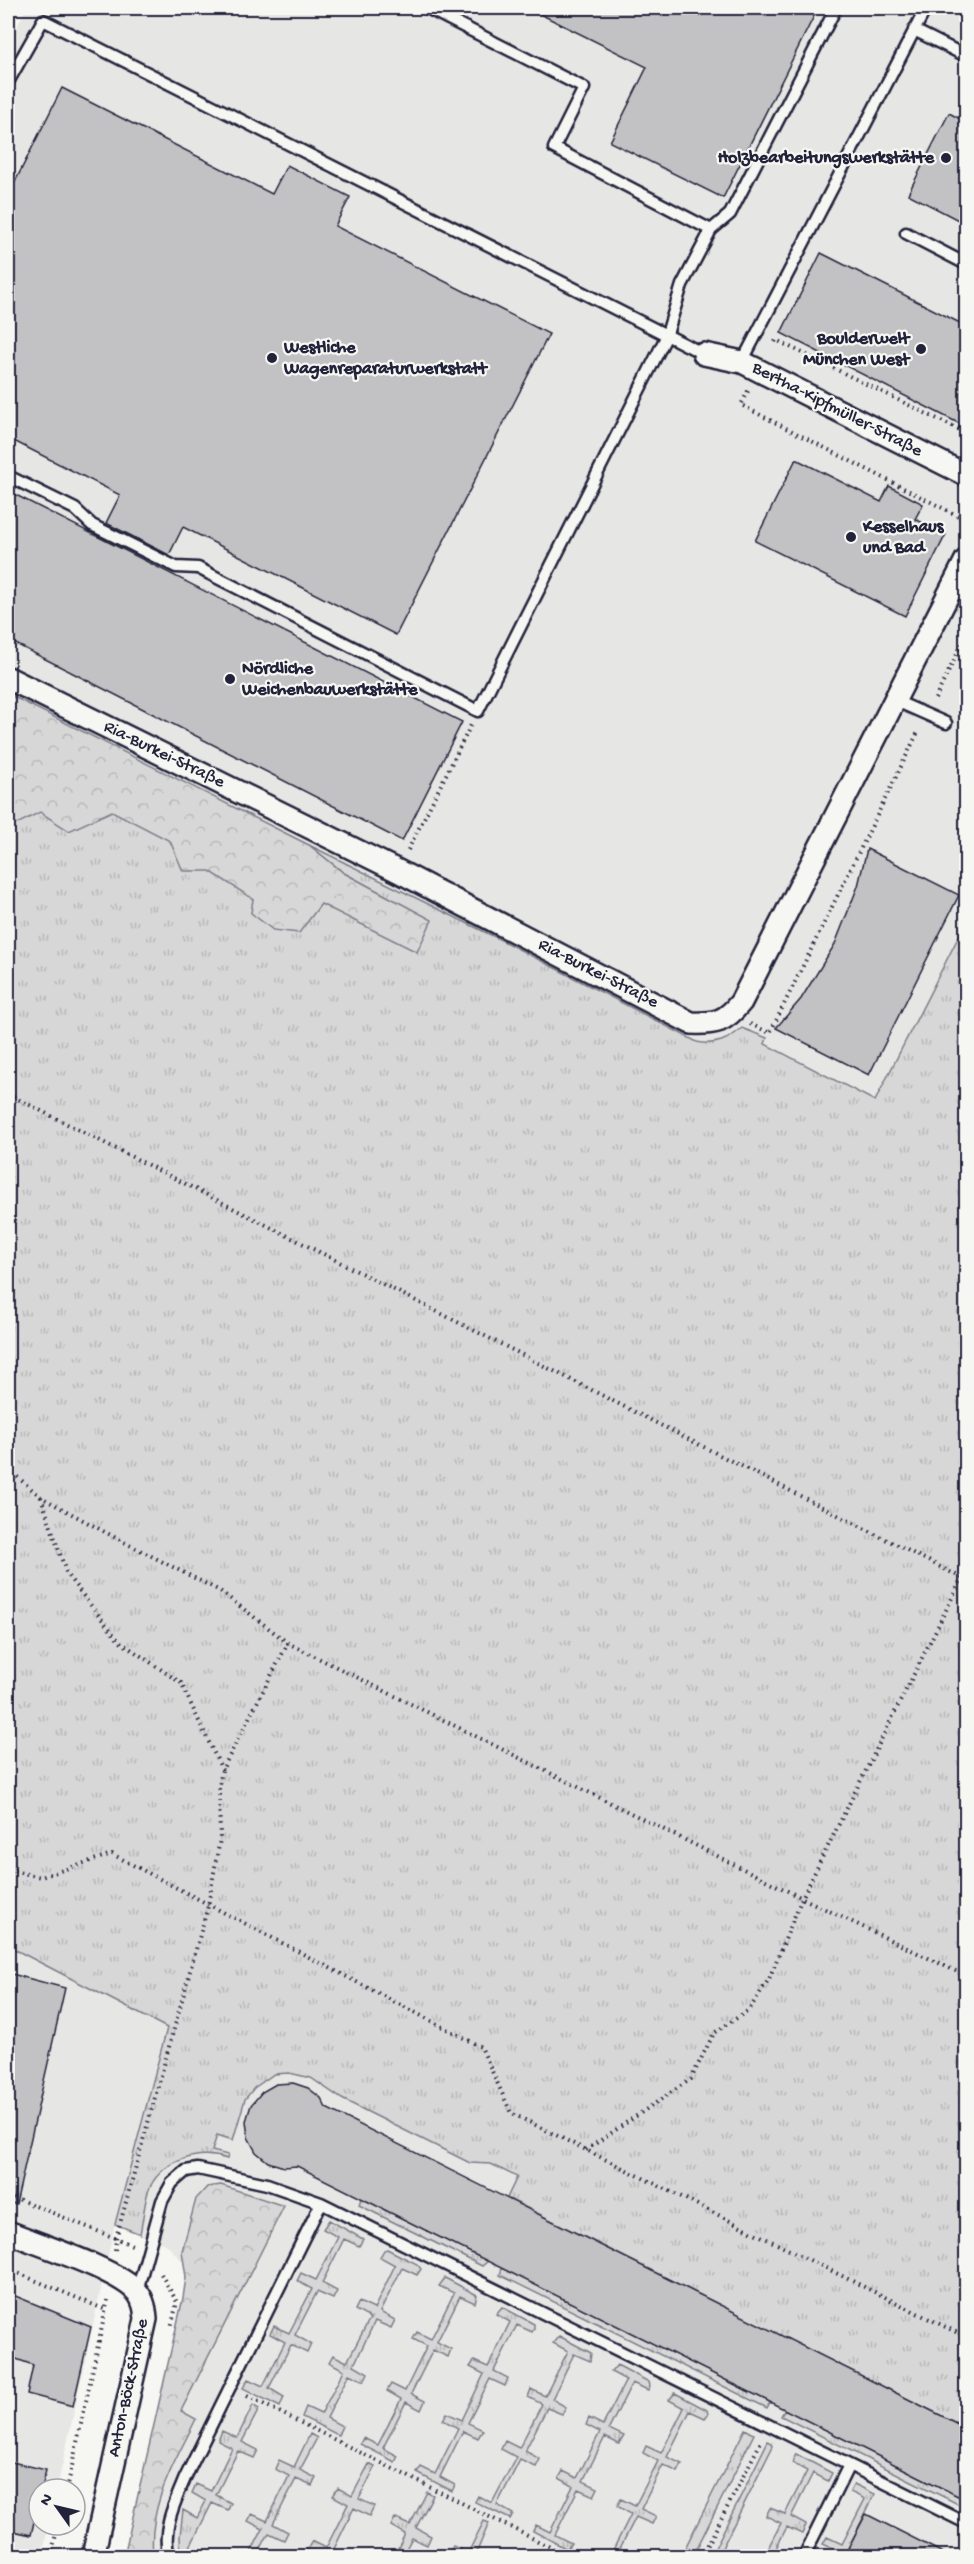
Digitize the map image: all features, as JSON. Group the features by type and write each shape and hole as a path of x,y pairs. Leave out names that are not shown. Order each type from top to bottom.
{"street":[{"name":"Bertha-Kipfmüller-Straße","path":"704,354 750,367 966,475"},
{"path":"730,1016 741,1002 966,560"},
{"name":"Ria-Burkei-Straße","path":"8,678 398,870 691,1023 711,1024 730,1016"},
{"name":"Anton-Böck-Straße","path":"8,2232 106,2270 137,2291 144,2303 146,2319 93,2556"}],"lane":[{"path":"427,8 584,88 554,148 711,230"},
{"path":"8,476 75,509 92,525 176,567 198,568 478,711 666,337 682,285 711,230 730,214 837,8"},
{"path":"750,367 926,8"},
{"path":"8,82 43,20 666,337 704,354"},
{"path":"914,30 966,56"},
{"path":"906,233 966,264"},
{"path":"896,700 946,723"},
{"path":"137,2291 162,2201 172,2183 186,2171 198,2169 267,2184 321,2203 966,2523"},
{"path":"169,2556 166,2548 170,2512 321,2203"},
{"path":"804,2556 849,2464"}],"path":[{"path":"966,433 776,340 750,367 741,405 966,520"},
{"path":"730,1016 770,1033 966,636"},
{"path":"398,870 478,711"},
{"path":"8,1094 964,1579"},
{"path":"8,1469 41,1497 220,1591 288,1643 966,1977"},
{"path":"41,1497 68,1575 119,1641 181,1683 222,1770"},
{"path":"586,2150 691,2079 714,2033 748,2010 769,1979 802,1898 964,1579 966,1570"},
{"path":"8,2195 116,2238 208,1906 220,1839 219,1787 222,1770 288,1643"},
{"path":"8,1870 41,1877 112,1854 481,2047 511,2113 966,2337"},
{"path":"8,2269 106,2310 70,2477"},
{"path":"230,2387 568,2556"},
{"path":"702,2556 770,2425"},
{"path":"51,2556 55,2537"}],"shaded area":[{"path":"26,8 966,8 966,922 875,1101 764,1044 730,1110 8,747 8,45"},
{"path":"8,1946 168,2028 179,1983 966,2384 966,2556 124,2556 186,2277 183,2262 167,2245 115,2224 60,2477 27,2477 27,2537 46,2537 42,2556 8,2556"}],"green space":[{"path":"8,694 309,845 344,873 432,920 417,952 321,904 299,933 273,930 251,913 253,899 210,871 183,871 170,841 112,811 69,831 40,812 17,824 8,820"},
{"path":"8,747 431,920 344,873 309,845 505,942 697,1042 721,1041 742,1028 767,1038 765,1044 875,1101 966,922 966,2428 507,2198 517,2177 491,2164 470,2163 342,2099 311,2078 289,2073 274,2074 254,2088 245,2099 233,2140 217,2135 212,2151 228,2155 227,2159 216,2156 192,2157 170,2165 153,2181 148,2192 140,2234 115,2224 167,2028 8,1946"},
{"path":"221,2185 284,2206 181,2411 196,2419 164,2485 155,2519 153,2556 124,2556 183,2298 186,2277 182,2251 196,2199 207,2187"},
{"path":"361,2198 488,2261 482,2266 359,2205"},
{"path":"329,2220 363,2239 359,2246 344,2239 322,2283 337,2291 333,2299 317,2292 295,2335 311,2344 307,2353 291,2345 269,2388 284,2397 280,2407 243,2388 248,2379 263,2386 285,2342 270,2334 274,2326 289,2333 312,2289 297,2281 301,2273 316,2280 338,2237 323,2229"},
{"path":"387,2249 417,2264 421,2269 417,2275 402,2268 380,2312 395,2320 391,2328 375,2321 354,2365 368,2373 364,2381 349,2374 327,2418 342,2426 338,2435 302,2417 306,2407 321,2414 344,2370 329,2362 333,2355 347,2362 370,2318 355,2310 359,2302 374,2309 395,2265 380,2257"},
{"path":"502,2268 770,2402 767,2408 500,2275"},
{"path":"445,2278 477,2295 475,2303 460,2296 437,2342 451,2349 448,2357 433,2350 411,2394 425,2401 421,2410 406,2402 383,2448 398,2456 395,2462 360,2444 363,2438 378,2445 401,2399 387,2391 391,2384 405,2391 427,2346 413,2339 417,2332 431,2339 454,2293 439,2286"},
{"path":"502,2307 534,2324 534,2328 532,2332 517,2325 494,2371 508,2378 505,2386 490,2379 468,2423 483,2430 478,2438 463,2431 440,2477 455,2485 452,2491 417,2473 421,2467 435,2474 458,2428 443,2420 447,2413 462,2420 484,2374 470,2367 474,2361 488,2367 510,2322 496,2314"},
{"path":"559,2336 591,2353 590,2361 574,2354 552,2399 566,2407 562,2414 547,2408 525,2451 540,2459 536,2467 520,2460 497,2505 513,2514 510,2519 475,2502 478,2496 492,2503 516,2457 501,2449 505,2441 519,2448 542,2404 528,2397 531,2389 545,2396 568,2351 553,2343"},
{"path":"617,2365 649,2382 650,2386 648,2390 632,2383 609,2429 624,2436 619,2444 605,2437 583,2481 598,2488 594,2496 578,2489 555,2535 571,2543 567,2549 533,2531 536,2525 550,2532 573,2486 559,2478 563,2471 577,2478 600,2432 586,2425 589,2418 603,2425 626,2380 611,2372"},
{"path":"675,2393 707,2410 708,2414 705,2418 690,2411 667,2457 682,2464 678,2472 663,2465 641,2509 656,2516 652,2524 636,2517 616,2556 610,2556 631,2514 617,2506 621,2499 635,2506 658,2461 643,2453 646,2446 661,2453 684,2408 669,2400"},
{"path":"253,2405 259,2409 242,2442 258,2450 254,2458 238,2451 216,2495 231,2503 228,2510 212,2503 189,2549 203,2556 181,2556 180,2536 183,2510 197,2518 206,2501 192,2493 196,2484 211,2491 232,2448 218,2441 222,2431 237,2438"},
{"path":"785,2409 966,2500 966,2508 781,2416"},
{"path":"745,2429 754,2434 693,2556 681,2556"},
{"path":"310,2434 317,2438 300,2470 316,2478 312,2486 296,2479 273,2524 288,2532 284,2540 269,2533 257,2556 249,2556 263,2529 248,2521 252,2514 267,2521 289,2476 275,2469 279,2460 294,2467"},
{"path":"768,2441 773,2446 718,2556 711,2556"},
{"path":"796,2454 832,2473 828,2481 813,2473 791,2517 806,2525 802,2534 787,2527 772,2556 764,2556 781,2523 766,2516 770,2508 785,2514 807,2471 792,2463"},
{"path":"369,2464 375,2467 359,2499 374,2506 369,2516 354,2508 333,2551 343,2556 320,2556 307,2550 312,2541 326,2548 348,2504 333,2496 338,2488 352,2496"},
{"path":"854,2484 875,2494 844,2556 836,2556 838,2551 823,2544 827,2537 842,2544 865,2499 850,2492"},
{"path":"427,2492 433,2495 416,2528 431,2536 427,2545 412,2538 402,2556 394,2556 405,2534 391,2526 395,2518 410,2525"},
{"path":"484,2521 489,2523 475,2556 448,2555 453,2546 468,2553"}],"building":[{"path":"528,8 818,8 723,198 610,142 647,67"},
{"name":"Westliche Wagenreparaturwerkstatt","path":"62,88 272,194 287,165 350,197 335,226 549,334 396,635 183,527 169,555 106,523 120,495 8,438 8,196"},
{"name":"Holzbearbeitungswerkstätte","path":"949,113 966,122 966,224 908,194"},
{"path":"821,253 966,326 966,427 781,333"},
{"name":"Kesselhaus und Bad","path":"796,459 881,502 889,486 923,504 915,519 946,534 905,616 755,541"},
{"name":"Nördliche Weichenbauwerkstätte","path":"8,491 462,722 402,841 8,640"},
{"path":"867,849 959,895 869,1075 776,1028 801,999 835,944 858,886"},
{"path":"8,1973 65,1988 16,2204 8,2203"},
{"path":"293,2083 308,2088 321,2098 326,2108 966,2428 966,2500 297,2166 284,2167 268,2162 256,2152 248,2137 246,2121 251,2105 262,2092 276,2084"},
{"path":"8,2293 91,2327 73,2406 27,2394 33,2365 8,2356"},
{"path":"8,2461 46,2470 45,2477 27,2477 27,2534 8,2530"},
{"path":"866,2514 949,2556 844,2556"}],"place":[{"name":"Holzbearbeitungswerkstätte","path":"946,158"},
{"name":"Boulderwelt München West","path":"921,349"},
{"name":"Westliche Wagenreparaturwerkstatt","path":"272,358"},
{"name":"Kesselhaus und Bad","path":"851,537"},
{"name":"Nördliche Weichenbauwerkstätte","path":"230,679"}]}
